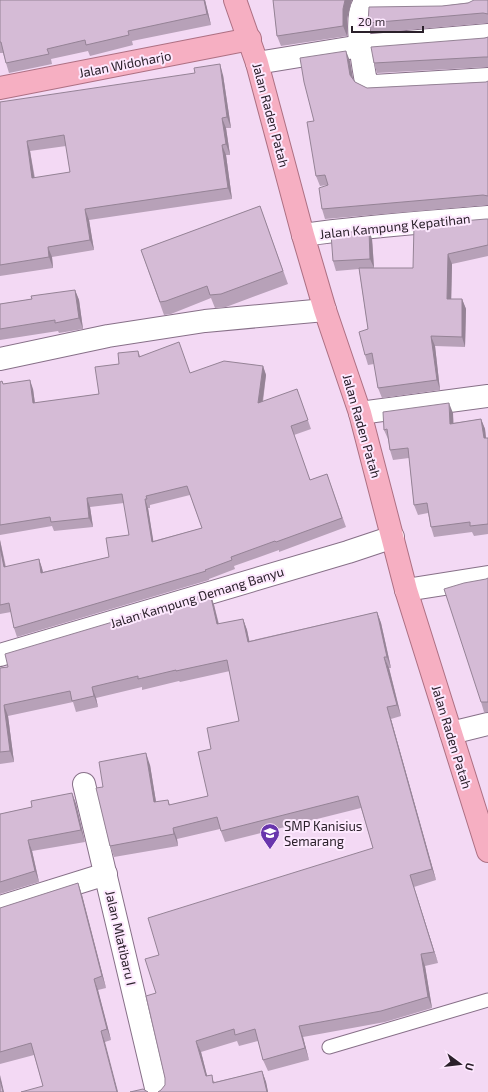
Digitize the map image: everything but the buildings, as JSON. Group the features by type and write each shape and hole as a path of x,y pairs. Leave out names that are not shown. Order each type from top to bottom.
{"highway":[{"name":"Jalan Raden Patah","path":"235,0 250,39 325,310 360,413 406,590 488,851"},
{"name":"Jalan Widoharjo","path":"0,88 250,39"}],"street":[{"path":"470,0 445,3 362,5 359,14 361,46 366,82 370,85 488,79"},
{"path":"257,64 361,46 488,35"},
{"name":"Jalan Kampung Kepatihan","path":"303,235 337,230 488,217"},
{"path":"0,359 108,336 197,322 325,310"},
{"path":"360,413 488,396"},
{"name":"Jalan Kampung Demang Banyu","path":"0,655 348,552 393,537"},
{"path":"406,590 488,577"},
{"path":"451,733 488,724"},
{"name":"Jalan Mlatibaru I","path":"84,784 157,1092"},
{"path":"0,907 106,874"}],"lane":[{"path":"329,1047 488,1000"}],"place":[{"name":"SMP Kanisius Semarang","path":"270,850"}]}
